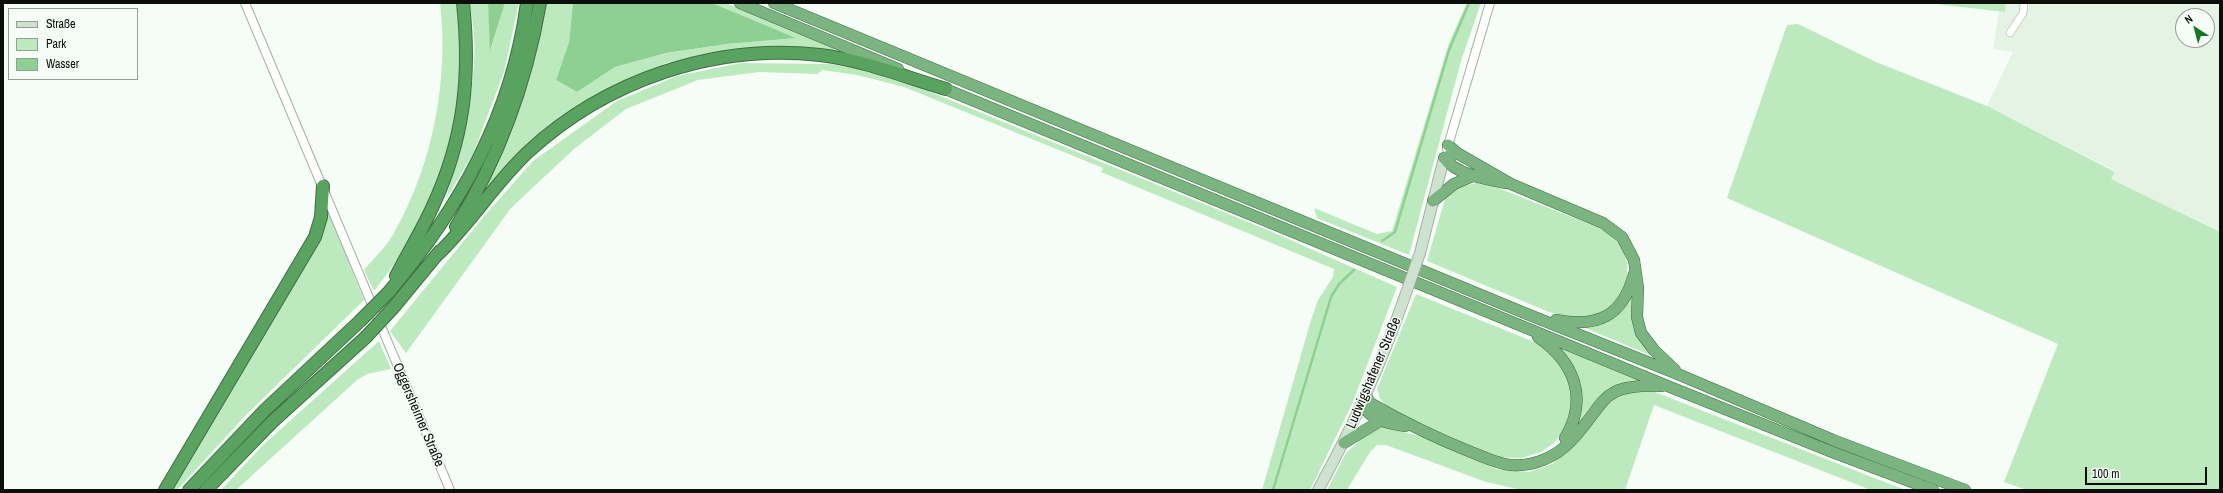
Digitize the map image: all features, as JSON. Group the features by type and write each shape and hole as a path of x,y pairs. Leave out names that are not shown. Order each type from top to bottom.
{"highway":[{"path":"388,293 432,208 458,138 466,91 467,65 463,3"},
{"path":"189,490 255,420 388,293 435,234 465,187 494,126 511,74 527,3"},
{"path":"206,490 272,422 366,337 393,308 436,256 464,214 502,137 529,57 540,3"},
{"path":"740,3 1670,387 1832,452 1933,490"},
{"path":"774,3 1527,314 1680,375 1833,440 1965,490"},
{"path":"436,256 458,236 508,173 549,133 598,100 638,82 681,66 729,56 794,53 851,61 946,89"},
{"path":"1448,145 1457,153 1511,184 1614,229 1628,245 1635,267 1638,288 1637,317 1641,333 1654,350 1680,375"},
{"path":"1457,153 1444,158 1450,165 1475,176 1511,184"},
{"path":"1434,201 1454,184 1475,176"},
{"path":"165,490 315,237 321,217 323,186"},
{"path":"1527,314 1575,324 1602,319 1616,310 1622,303 1631,285 1635,267"},
{"path":"1519,324 1553,347 1567,364 1575,383 1577,406 1574,424 1557,452"},
{"path":"1413,428 1380,422 1366,411 1366,401 1413,428 1496,462 1511,465 1527,465 1545,460 1570,442 1598,405 1610,394 1624,388 1641,386 1670,387"},
{"path":"1344,443 1380,422"}],"main road":[{"name":"Ludwigshafener Straße","path":"1318,490 1366,401 1383,358 1420,253 1444,158"}],"street":[{"name":"Oggersheimer Straße","path":"245,3 450,490"},
{"path":"1444,158 1490,3"},
{"path":"2010,33 2023,13 2024,3"}],"shaded area":[{"path":"2006,3 2220,3 2220,232 2111,179 2115,171 1987,106 2013,52 1993,49 1999,12 2005,12"}],"green space":[{"path":"440,3 456,3 457,7 462,53 462,68 454,129 446,159 424,214 410,240 374,291 364,270 390,240 396,229 420,176 429,148 440,90 442,32"},
{"path":"469,3 488,3 491,49 505,3 519,3 504,72 473,154 446,199 465,126 473,77 473,28"},
{"path":"545,3 573,3 569,42 556,80 577,92 615,67 666,53 727,44 795,38 712,3 726,3 836,49 826,52 735,51 666,63 614,87 552,123 481,197 513,129 535,58"},
{"path":"1467,3 1481,3 1461,61 1409,255 1317,218 1314,208 1377,234 1392,231 1449,43"},
{"path":"1926,3 2006,3 2005,12"},
{"path":"1798,24 1876,62 1987,106 2115,172 2111,179 2220,232 2220,490 2027,490 2004,482 2058,344 1727,198 1787,25"},
{"path":"741,63 830,64 865,70 906,82 1270,231 1397,287 1352,404 1310,490 1262,490 1311,320 1318,300 1333,277 1334,269 1101,172 1103,168 904,87 857,75 823,70 817,74 759,72 698,80 626,109 574,149 511,208 406,353 390,331 486,214 533,161 617,101 677,76"},
{"path":"1477,183 1498,188 1597,227 1615,238 1623,249 1627,263 1627,281 1621,297 1605,313 1578,320 1549,312 1427,261 1445,199 1458,187"},
{"path":"327,208 364,300 246,415 177,490 172,490 319,237"},
{"path":"1633,289 1640,340 1652,356 1583,327 1598,324"},
{"path":"1416,294 1549,348 1560,359 1574,396 1564,430 1554,443 1541,452 1522,458 1496,457 1417,422 1385,405 1380,398 1377,389"},
{"path":"379,341 391,369 367,374 357,380 236,490 221,490 262,446"},
{"path":"1557,347 1644,382 1604,393 1587,411 1569,438 1582,396 1578,376"},
{"path":"1647,389 1905,490 1871,490 1654,405 1625,490 1522,490 1486,482 1386,445 1377,445 1370,452 1347,490 1327,490 1346,453 1369,432 1383,427 1427,438 1496,469 1529,472 1552,464 1572,447 1614,396"}],"water":[{"path":"488,3 505,3 490,51"},
{"path":"573,3 712,3 796,38 727,44 666,53 615,67 577,92 556,80 569,42"}],"waterway":[{"path":"1382,241 1395,232 1449,50 1469,3"},
{"path":"1273,490 1331,297 1339,284 1354,270"}]}
